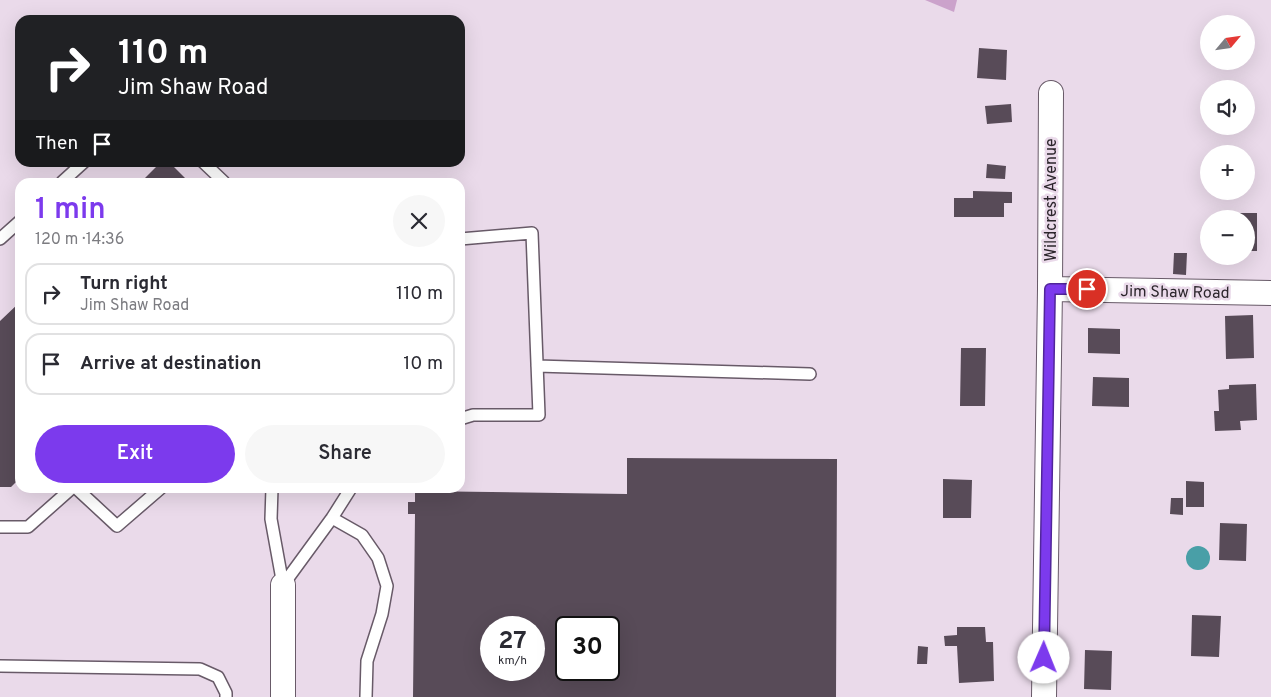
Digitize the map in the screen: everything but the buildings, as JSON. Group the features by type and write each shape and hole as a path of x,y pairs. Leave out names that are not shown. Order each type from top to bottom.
{"street":[{"name":"Wildcrest Avenue","path":"1044,697 1051,94"},
{"name":"Jim Shaw Road","path":"1050,289 1271,293"},
{"path":"282,697 283,584"}],"lane":[{"path":"66,178 78,167"},
{"path":"208,167 220,178"},
{"path":"0,239 15,226"},
{"path":"465,239 532,233 538,415 473,415 465,417"},
{"path":"537,366 810,374"},
{"path":"0,527 28,527 66,493"},
{"path":"81,493 117,526 155,493"},
{"path":"272,493 271,518 283,584"},
{"path":"283,584 332,518 348,493"},
{"path":"332,518 362,535 378,558 388,586 382,614 367,661 366,697"},
{"path":"0,666 200,669 218,677 226,697"}],"shaded area":[{"path":"925,0 957,0 954,12"}],"water":[{"path":"1198,546 1207,549 1210,558 1207,567 1198,570 1189,567 1186,558 1189,549"}],"route":[{"path":"1044,658 1050,289 1087,289"}]}
